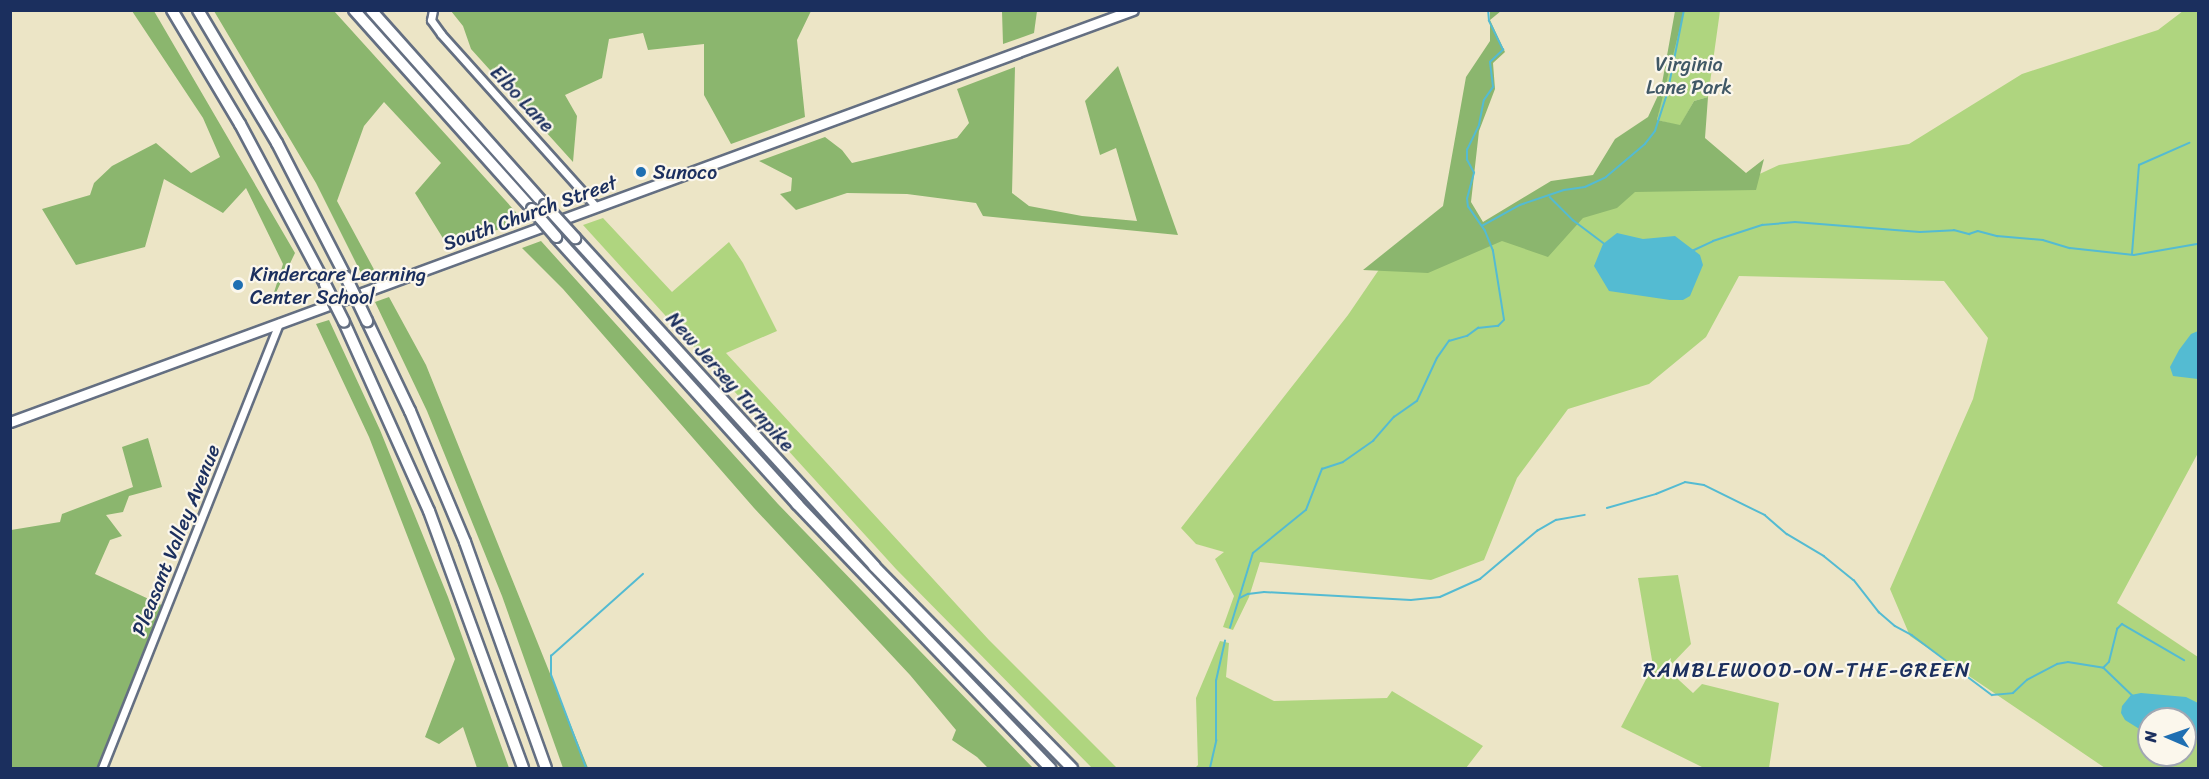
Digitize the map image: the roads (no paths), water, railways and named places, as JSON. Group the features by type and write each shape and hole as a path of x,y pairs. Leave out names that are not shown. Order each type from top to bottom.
{"highway":[{"path":"172,10 246,134 344,322 429,511 523,768"},
{"path":"198,10 277,143 346,277 410,411 465,542 546,768"},
{"name":"New Jersey Turnpike","path":"354,10 797,504 1050,768"},
{"name":"New Jersey Turnpike","path":"371,10 874,567 1072,768"}],"main road":[{"name":"South Church Street","path":"10,422 1133,10"}],"street":[{"name":"Elbo Lane","path":"433,10 431,20 441,34 596,207"},
{"name":"Pleasant Valley Avenue","path":"102,768 279,324"}],"water":[{"path":"1617,233 1643,239 1675,236 1700,255 1703,265 1690,296 1683,300 1670,300 1609,291 1594,266 1603,244"},
{"path":"2198,331 2198,379 2173,376 2170,367 2179,350 2191,334"},
{"path":"2141,693 2186,697 2198,703 2198,739 2197,707 2137,707 2137,728 2125,720 2121,713 2122,706 2131,695"}],"waterway":[{"path":"1230,628 1253,553 1306,510 1322,469 1343,462 1373,441 1394,417 1417,401 1437,358 1449,341 1467,336 1478,328 1498,326 1504,320 1493,251 1485,231 1468,207 1467,199 1474,173 1467,160 1467,150 1479,125 1484,100 1493,87 1490,62 1503,50 1489,21 1488,10"},
{"path":"1482,226 1520,205 1564,190 1585,187 1606,177 1645,144 1655,131 1667,95 1684,10"},
{"path":"2132,254 2139,165 2189,143"},
{"path":"1550,197 1573,220 1604,243"},
{"path":"1692,251 1713,241 1762,225 1795,222 1920,232 1954,230 1969,234 1978,231 1997,236 2043,240 2070,248 2134,255 2198,244"},
{"path":"1607,508 1656,494 1685,482 1704,485 1765,515 1787,534 1824,556 1854,580 1879,612 1895,626 1912,635 1992,695 2013,693 2027,680 2057,664 2068,662 2104,668 2133,696"},
{"path":"1240,598 1248,594 1264,592 1411,600 1440,597 1480,579 1537,531 1556,520 1585,515"},
{"path":"586,768 551,675 551,656 643,574"},
{"path":"2103,668 2109,662 2117,629 2122,624 2184,660"},
{"path":"1210,768 1216,741 1216,681 1225,641"}],"place":[{"name":"Sunoco","path":"641,172"},
{"name":"Kindercare Learning Center School","path":"238,285"}],"district":[{"name":"RAMBLEWOOD-ON-THE-GREEN","path":"1807,670"}],"park label":[{"name":"Virginia Lane Park","path":"1689,76"}]}
